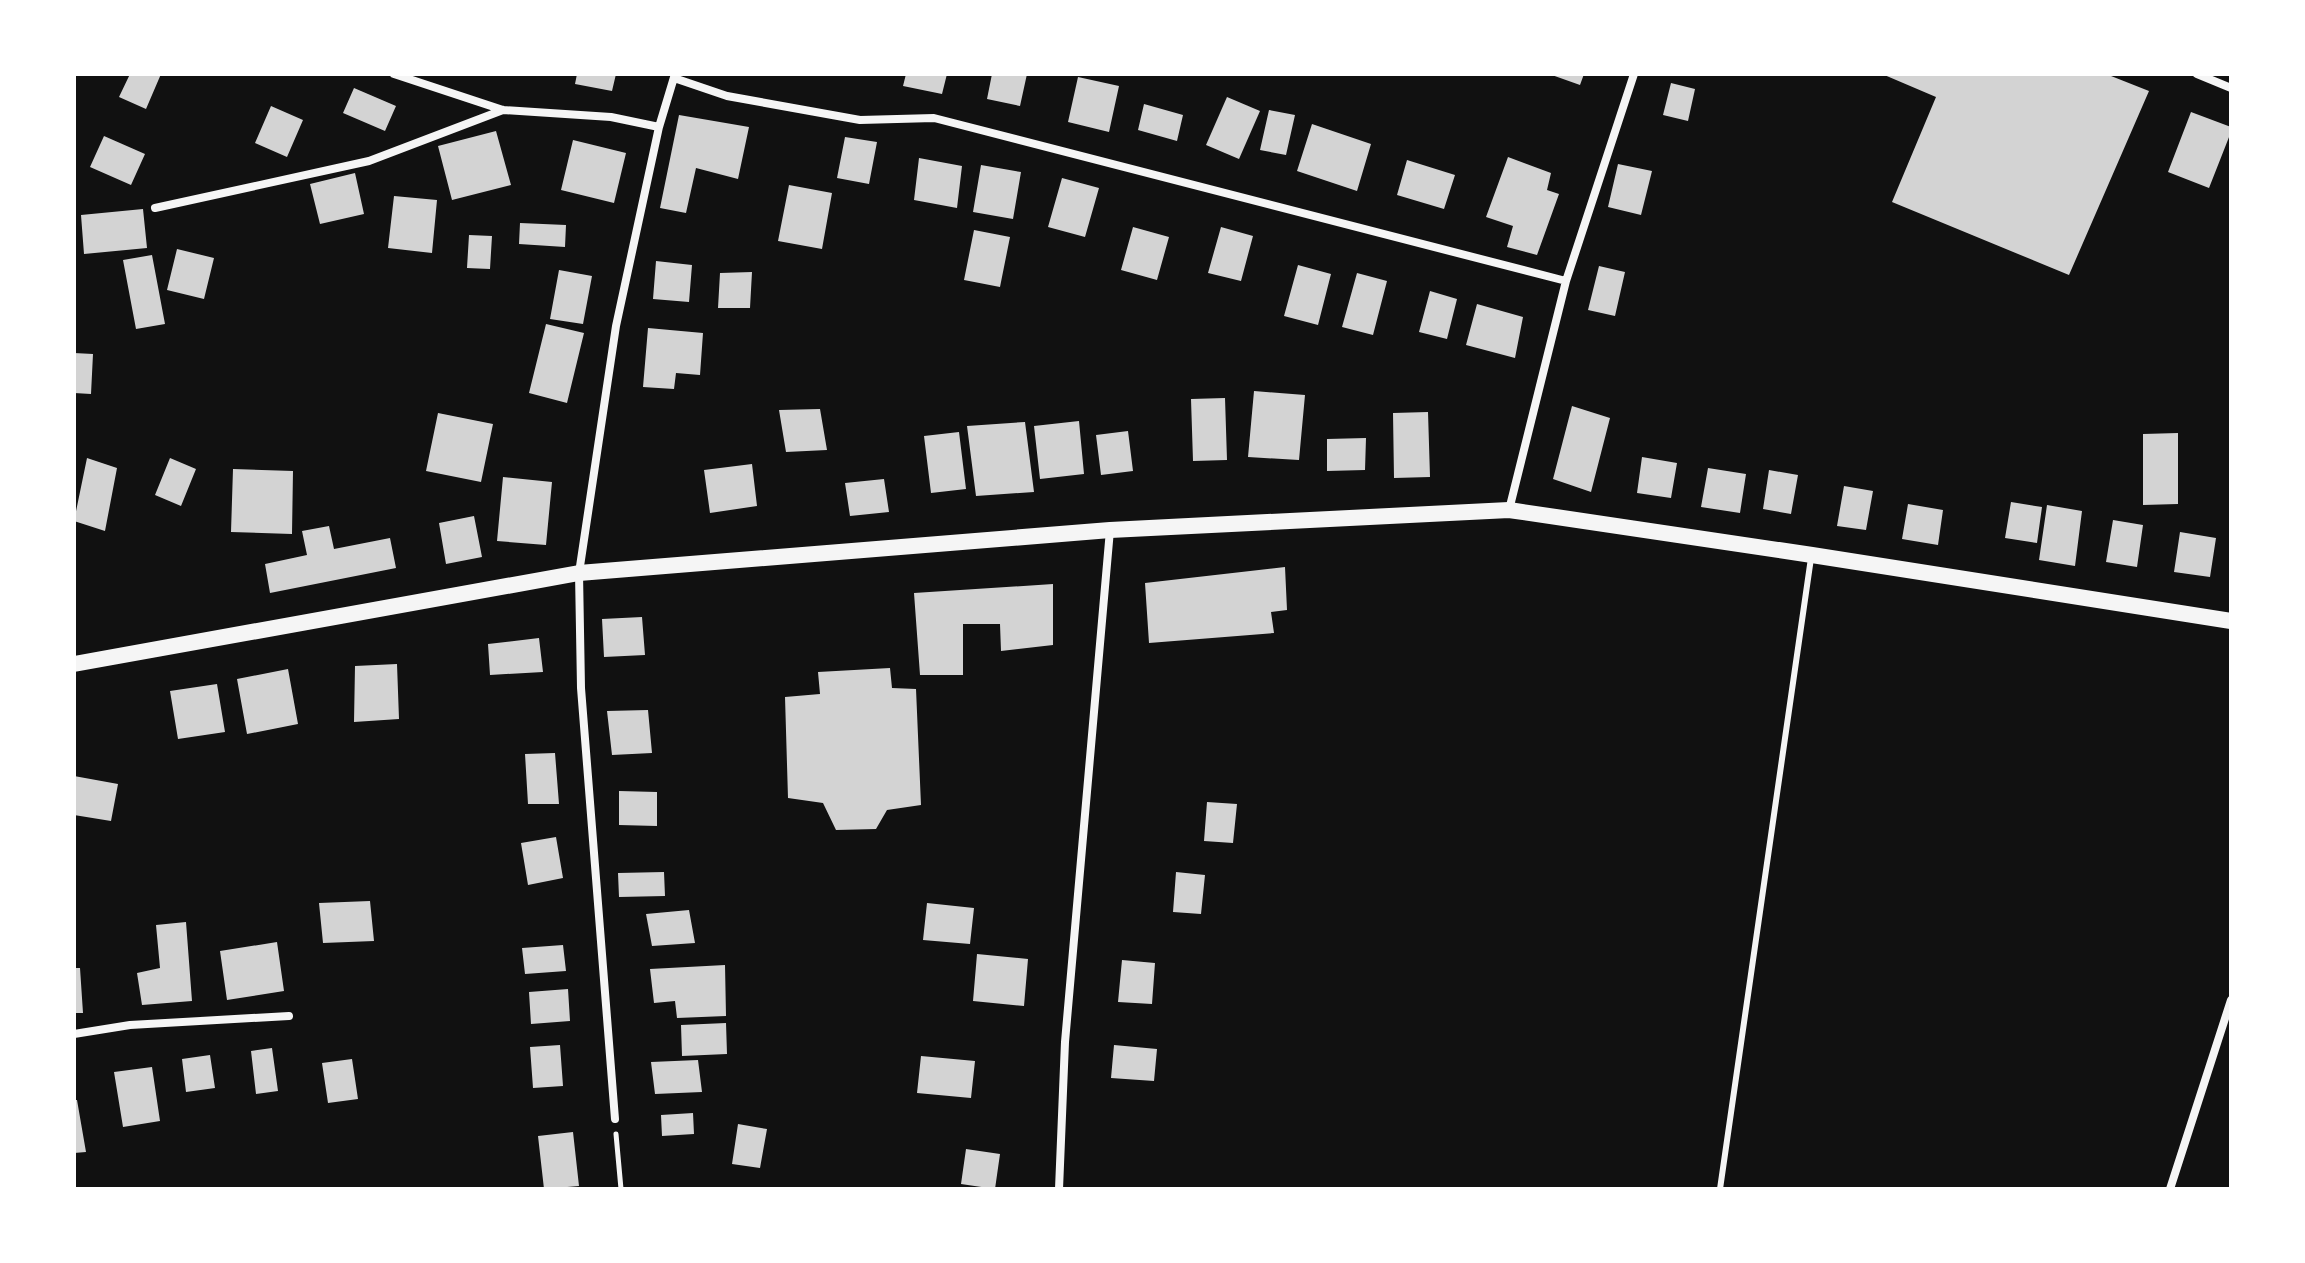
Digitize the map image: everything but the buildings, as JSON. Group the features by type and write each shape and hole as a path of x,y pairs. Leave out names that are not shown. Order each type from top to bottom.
{"main road":[{"path":"74,664 579,573 1110,530 1509,510 2231,621"}],"street":[{"path":"394,74 503,110 611,117 659,127"},
{"path":"1509,510 1566,281 1634,74"},
{"path":"2197,74 2231,88"},
{"path":"615,1119 581,688 579,573 616,326 659,127 674,76 727,96 860,120 934,118 1566,281"},
{"path":"155,208 369,161 503,110"},
{"path":"1059,1189 1065,1042 1110,530"},
{"path":"2170,1189 2231,1000"},
{"path":"74,1034 130,1025 289,1016"}],"lane":[{"path":"1720,1189 1812,555"}],"path":[{"path":"615,1119 621,1189"}]}
